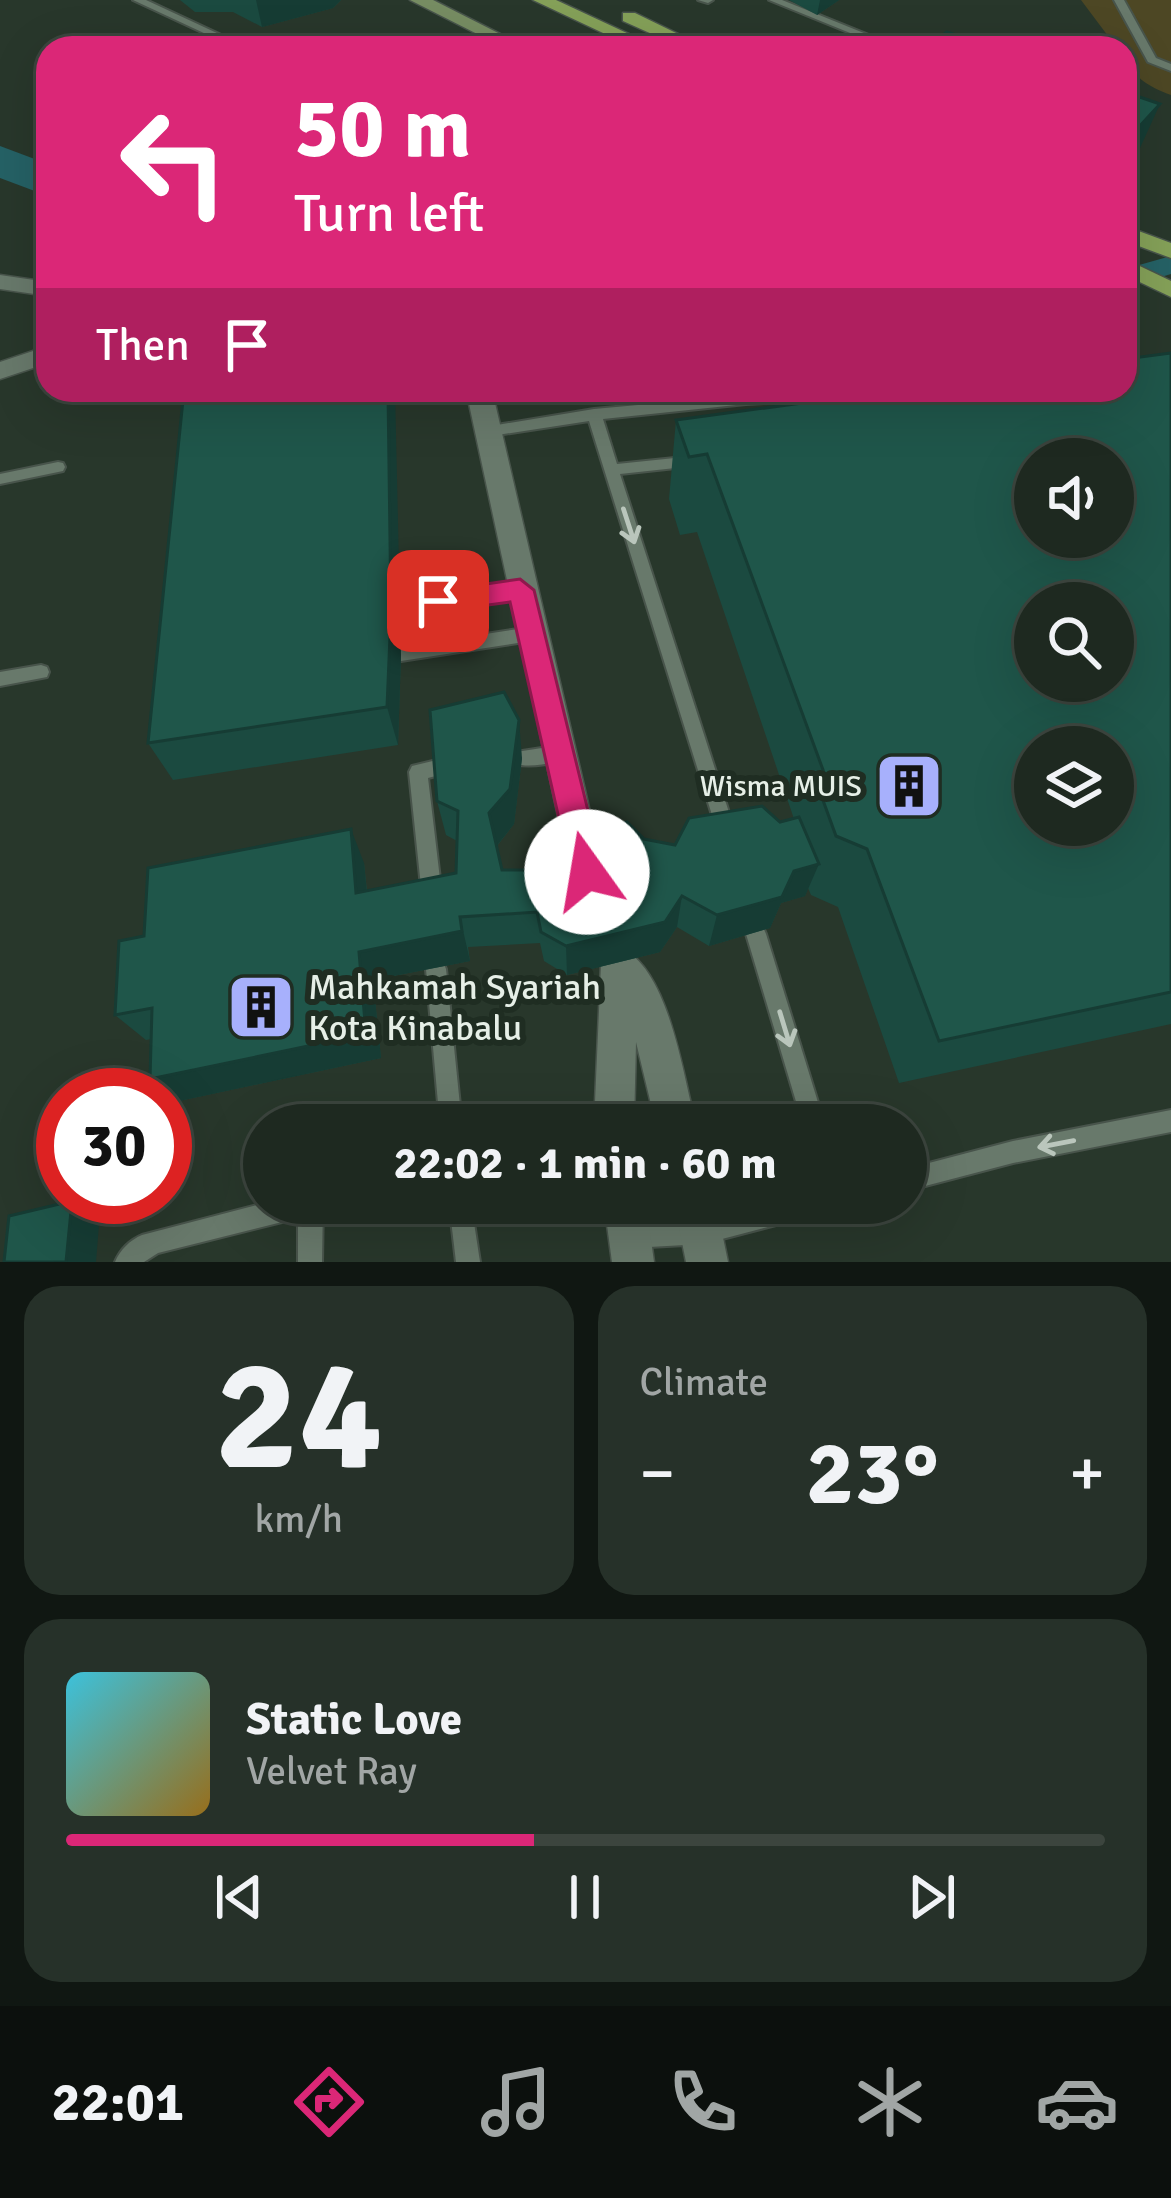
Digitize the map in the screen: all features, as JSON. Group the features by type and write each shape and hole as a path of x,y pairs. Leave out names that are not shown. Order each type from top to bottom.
{"main road":[{"path":"542,0 623,36"},
{"path":"591,0 671,36"},
{"path":"1137,238 1171,251"},
{"path":"1137,272 1171,290"}],"street":[{"path":"418,0 494,36"},
{"path":"0,282 36,287"},
{"path":"0,371 36,358"},
{"path":"482,402 520,590 587,872"},
{"path":"615,1104 619,965 645,1003 671,1104"}],"lane":[{"path":"138,0 218,36"},
{"path":"774,0 866,36"},
{"path":"1119,0 1152,60 1171,68"},
{"path":"490,431 709,402"},
{"path":"797,402 800,416"},
{"path":"594,414 729,841"},
{"path":"611,470 704,460"},
{"path":"0,479 58,467"},
{"path":"397,607 520,590"},
{"path":"401,654 531,634"},
{"path":"0,680 41,672"},
{"path":"522,758 560,753"},
{"path":"433,912 418,772 441,767"},
{"path":"756,934 808,1104"},
{"path":"436,968 450,1104"},
{"path":"927,1175 1171,1121"},
{"path":"128,1262 142,1247 158,1240 243,1219"},
{"path":"310,1262 311,1224"},
{"path":"463,1224 468,1262"},
{"path":"630,1234 702,1232 734,1224"}],"shaded area":[{"path":"1081,0 1171,0 1171,95 1137,75 1137,36 1108,36"}],"building":[{"path":"1137,96 1160,104 1137,129"},
{"name":"Wisma MUIS","path":"1171,353 1171,992 939,1041 867,849 836,836 816,781 826,778 707,454 689,457 676,420 809,402 1137,402 1137,357"},
{"path":"183,402 388,402 391,613 387,707 148,743"},
{"path":"504,692 519,720 510,789 489,813 502,870 531,870 548,849 627,822 644,839 675,845 689,818 762,806 780,822 799,817 819,864 794,871 782,897 717,915 682,896 665,922 566,946 541,932 537,912 460,917 462,931 359,952 366,1034 192,1070 150,1068 152,1008 115,1015 119,941 144,936 148,868 351,829 356,893 456,873 458,811 437,801 430,710"},
{"path":"36,1210 36,1224 70,1224 66,1262 4,1262 9,1216"}],"waterway":[{"path":"0,160 36,176"},
{"path":"1137,275 1171,265"}],"place":[{"name":"Wisma MUIS","path":"909,786"},
{"name":"Mahkamah Syariah Kota Kinabalu","path":"261,1007"}],"route":[{"path":"438,601 520,590 587,872"}]}
